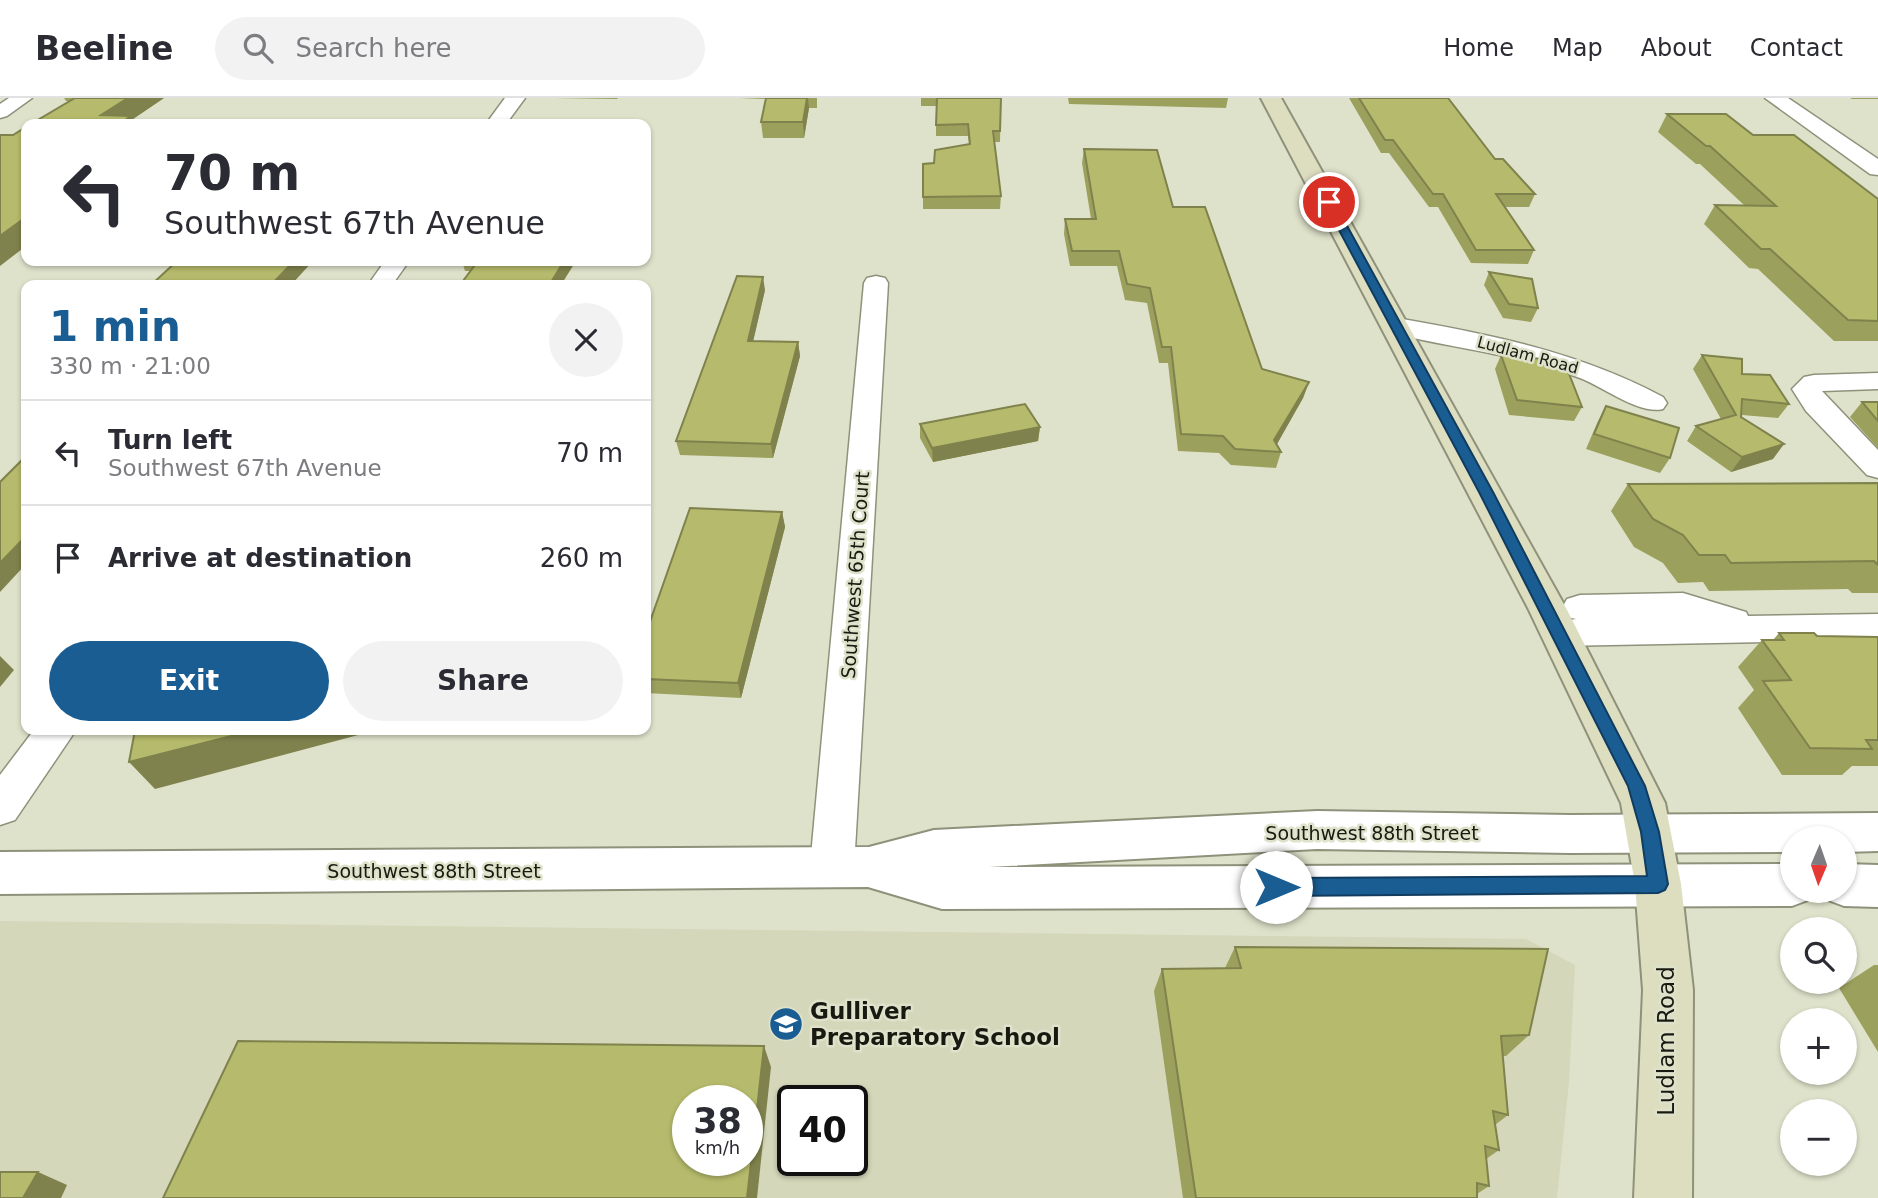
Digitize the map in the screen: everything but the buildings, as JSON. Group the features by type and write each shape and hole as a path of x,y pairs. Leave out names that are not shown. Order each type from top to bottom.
{"main road":[{"name":"Ludlam Road","path":"1271,98 1553,621 1636,786 1650,832 1668,990 1663,1198"}],"street":[{"path":"0,112 22,98"},
{"path":"499,119 514,98"},
{"path":"1775,98 1878,169"},
{"name":"Southwest 65th Court","path":"850,867 877,283"},
{"name":"Ludlam Road","path":"1396,326 1455,337 1570,365 1603,377 1653,403"},
{"path":"1878,381 1814,383 1806,389 1816,405 1878,468"},
{"path":"1553,621 1706,633 1751,628 1878,627"},
{"path":"0,807 52,735"},
{"name":"Southwest 88th Street","path":"0,873 850,867 934,850 1317,830 1878,832"},
{"name":"Southwest 88th Street","path":"850,867 942,888 1780,885"},
{"path":"1857,885 1878,886"}],"shaded area":[{"name":"Gulliver Preparatory School","path":"0,921 1526,939 1575,965 1569,1082 1557,1198 0,1198"}],"place":[{"name":"Gulliver Preparatory School","path":"786,1024"}],"route":[{"path":"1276,887 1658,884 1650,832 1636,786 1547,608 1329,202"}]}
